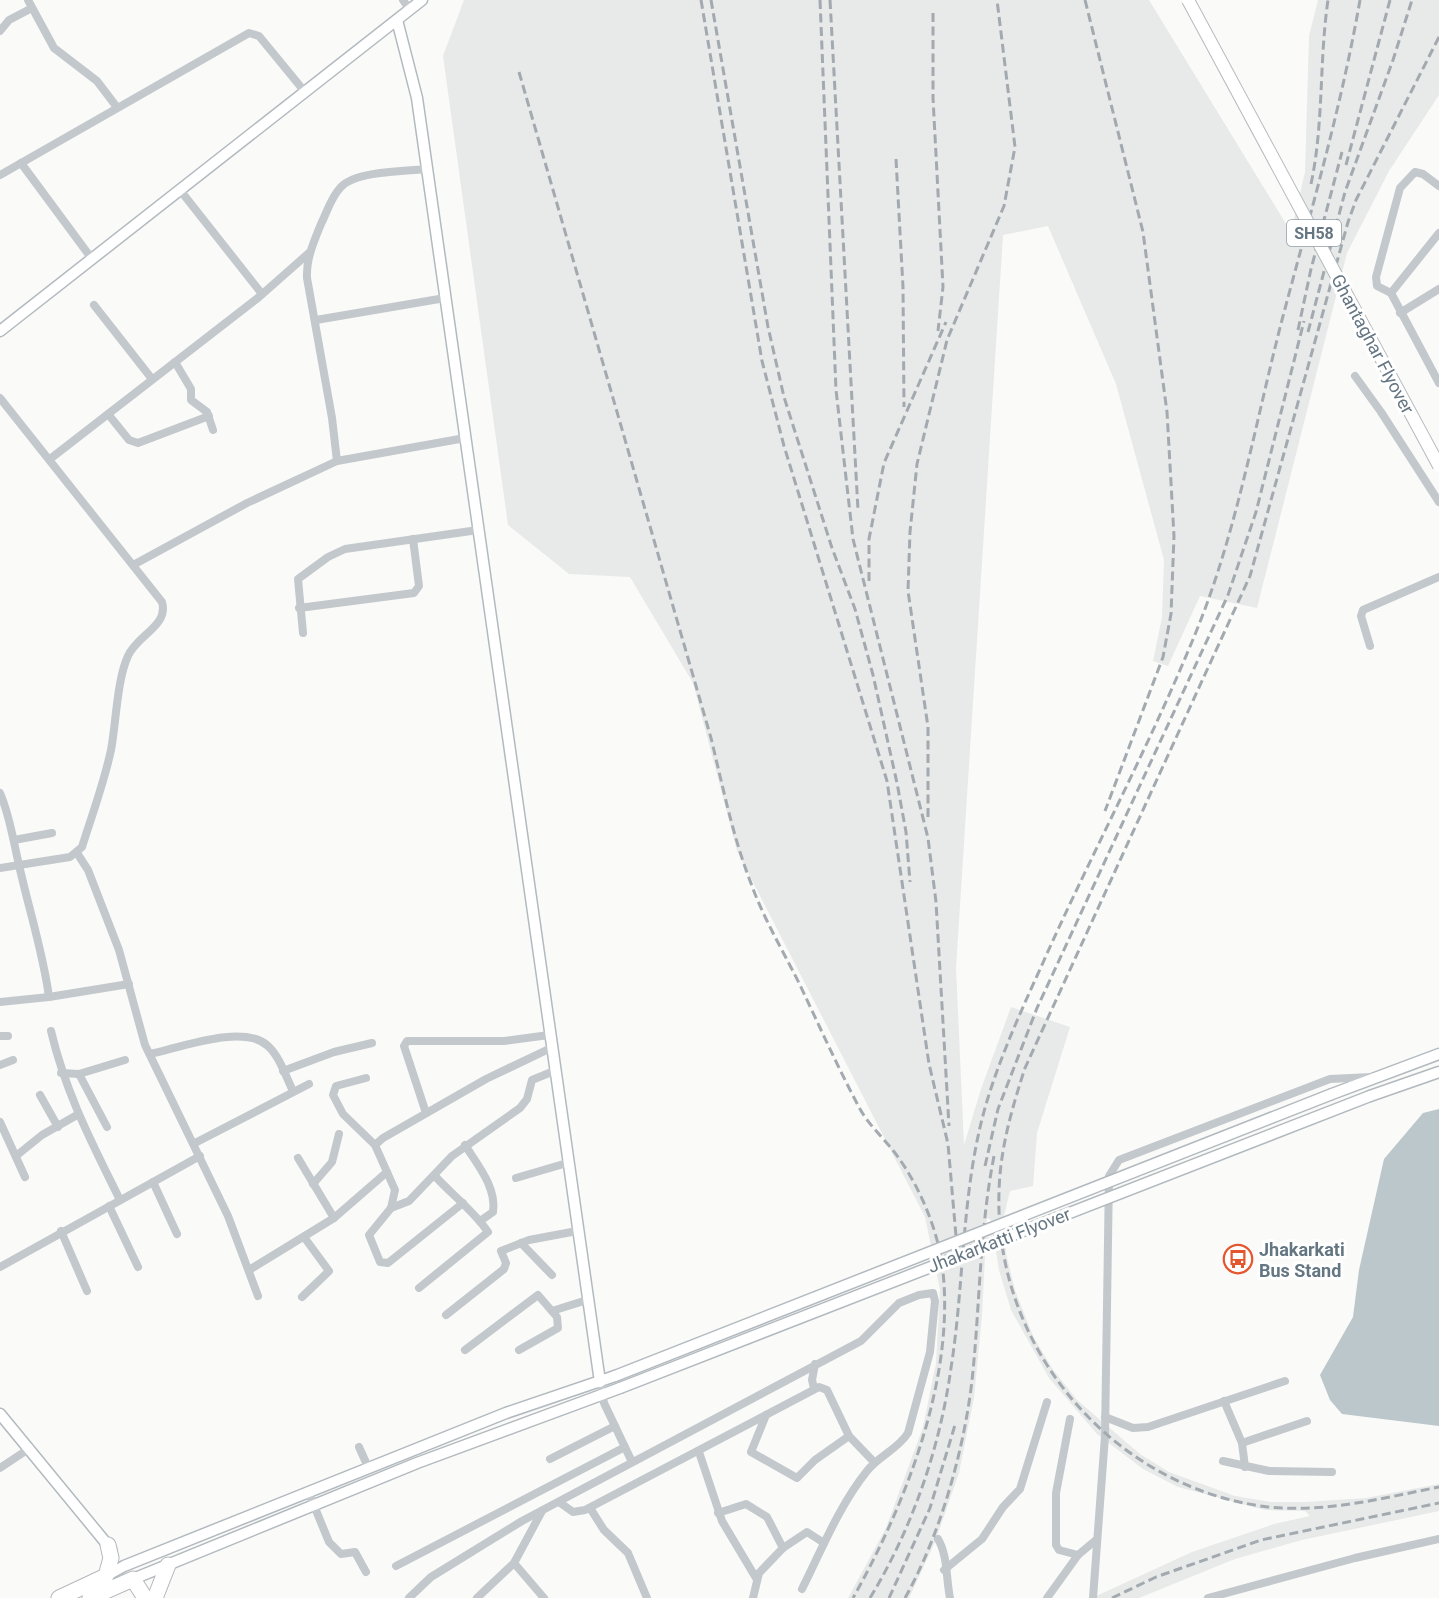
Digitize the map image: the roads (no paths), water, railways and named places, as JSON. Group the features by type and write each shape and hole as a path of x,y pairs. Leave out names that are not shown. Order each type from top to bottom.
{"highway":[{"path":"91,1591 106,1576 111,1558 108,1545"},
{"path":"155,1598 168,1565"},
{"path":"59,1598 133,1579 145,1598"}],"main road":[{"path":"0,331 422,0"},
{"name":"Ghantaghar Flyover","path":"1188,0 1439,466"},
{"path":"397,20 417,98 600,1382"},
{"name":"Jhakarkatti Flyover","path":"106,1576 123,1566 368,1467 506,1413 600,1382 1374,1077 1439,1054"},
{"name":"Jhakarkatti Flyover","path":"133,1579 539,1416 602,1395 1370,1096 1439,1072"},
{"path":"0,1414 30,1448 123,1566"}],"street":[{"path":"403,0 410,10"},
{"path":"0,31 9,20 30,4 54,48 97,81 116,106"},
{"path":"0,175 116,106 249,33 259,36 305,92"},
{"path":"21,163 92,259"},
{"path":"337,461 306,268 310,252 334,195 350,179 427,169"},
{"path":"1439,186 1423,174 1415,172 1400,188 1376,277 1377,286 1391,293 1439,383"},
{"path":"180,190 262,294"},
{"path":"1391,293 1439,233"},
{"path":"50,459 262,294 310,252"},
{"path":"1400,313 1439,289"},
{"path":"316,320 445,298"},
{"path":"94,305 152,379"},
{"path":"175,362 191,389 193,403 209,416 213,430"},
{"path":"1355,376 1438,496"},
{"path":"0,398 135,564 162,602 164,615 139,640 127,656 104,779 82,847 70,857 0,868"},
{"path":"108,414 129,440 138,443 209,416"},
{"path":"135,564 247,503 337,461 465,438"},
{"path":"303,633 297,579 338,551 478,530"},
{"path":"300,608 414,593 419,586 413,539"},
{"path":"1370,646 1361,616 1363,610 1439,576"},
{"path":"0,793 41,944 49,997"},
{"path":"14,840 52,833"},
{"path":"77,853 88,870 129,984 141,1034 195,1143 240,1244 258,1296"},
{"path":"0,1002 49,997 129,984"},
{"path":"51,1031 61,1072 78,1116 120,1200"},
{"path":"426,1113 404,1046 407,1041 496,1041 549,1035"},
{"path":"150,1054 222,1038 243,1036 267,1045 293,1091"},
{"path":"283,1071 334,1052 372,1043"},
{"path":"375,1145 486,1079 551,1048"},
{"path":"0,1065 13,1060"},
{"path":"61,1072 80,1074 125,1060"},
{"path":"391,1208 409,1201 465,1145 520,1108 527,1099 532,1080 554,1071"},
{"path":"80,1074 107,1126"},
{"path":"1093,1598 1104,1417 1109,1176 1112,1168 1119,1160 1330,1079 1374,1077"},
{"path":"366,1078 336,1086 333,1095 343,1114 375,1145 395,1185 391,1208 369,1235 380,1262 386,1264 463,1203"},
{"path":"195,1143 309,1084"},
{"path":"40,1095 58,1126"},
{"path":"16,1156 42,1135 78,1116"},
{"path":"0,1122 25,1178"},
{"path":"313,1184 332,1162 339,1134"},
{"path":"465,1145 487,1180 494,1205 493,1212 480,1221"},
{"path":"0,1268 61,1231 200,1156"},
{"path":"298,1158 334,1218"},
{"path":"516,1178 567,1163"},
{"path":"249,1270 334,1218 387,1172"},
{"path":"419,1288 488,1232 435,1176"},
{"path":"153,1182 177,1234"},
{"path":"109,1206 138,1267"},
{"path":"61,1231 87,1291"},
{"path":"446,1315 504,1269 506,1263 501,1251 521,1243 577,1231"},
{"path":"302,1297 329,1271 304,1237"},
{"path":"521,1243 552,1275"},
{"path":"409,1598 431,1577 542,1511 861,1341 904,1300 929,1292 935,1296 930,1352 908,1433 899,1444 874,1462 841,1511 802,1589"},
{"path":"465,1350 538,1295 559,1321 558,1329 519,1350"},
{"path":"552,1311 587,1300"},
{"path":"814,1388 812,1380 815,1364"},
{"path":"1104,1417 1133,1428 1148,1427 1285,1381"},
{"path":"600,1382 602,1395 632,1462"},
{"path":"559,1502 573,1512 590,1508 699,1452 814,1388 826,1390 849,1436 874,1462"},
{"path":"1224,1401 1242,1443 1245,1467"},
{"path":"944,1570 982,1539 1003,1507 1020,1489 1047,1402"},
{"path":"766,1415 751,1452 797,1478 815,1460 849,1436"},
{"path":"1070,1419 1056,1493 1056,1545 1059,1550 1078,1555"},
{"path":"1242,1443 1306,1421"},
{"path":"550,1459 615,1426"},
{"path":"359,1447 368,1467"},
{"path":"396,1566 625,1447"},
{"path":"0,1468 30,1448"},
{"path":"699,1452 718,1513 756,1578"},
{"path":"1222,1461 1269,1471 1332,1472"},
{"path":"308,1491 329,1542 341,1554 356,1552 366,1572"},
{"path":"718,1513 746,1504 767,1517 783,1548"},
{"path":"590,1508 604,1530 628,1553 647,1598"},
{"path":"477,1598 514,1563 542,1511"},
{"path":"753,1598 756,1578 783,1548 805,1532 824,1543"},
{"path":"938,1539 945,1552 944,1570 950,1598"},
{"path":"1208,1598 1355,1558 1439,1539"},
{"path":"1047,1598 1078,1555 1096,1540"},
{"path":"514,1563 544,1598"}],"railway":[{"path":"701,0 762,361 784,446 887,781 929,1064 948,1144 956,1236"},
{"path":"711,0 768,327 784,397 832,548 855,609 873,675 906,832 910,882"},
{"path":"820,0 836,390 853,539 928,838 936,902 949,1126"},
{"path":"830,0 858,510"},
{"path":"928,817 928,727 908,591 910,532 917,464 947,340 1004,206 1015,147 997,0"},
{"path":"1085,0 1143,232 1167,412 1174,536 1171,614 1163,657 1105,811"},
{"path":"1311,184 1318,138 1328,0"},
{"path":"870,1598 911,1516 940,1428 956,1335 972,1167 987,1101 1019,1017 1182,666 1213,585 1236,510 1282,320 1324,161 1344,81 1360,0"},
{"path":"1346,165 1390,0"},
{"path":"1308,332 1345,192 1393,60 1412,0"},
{"path":"933,13 933,98 943,287 938,331"},
{"path":"1439,37 1356,200 1348,222 1250,576 1025,1068 1004,1144 999,1192 1003,1250 1017,1304 1041,1355 1074,1401 1113,1440 1160,1472 1212,1494 1268,1507 1333,1506 1439,1487"},
{"path":"519,72 711,738 745,868 768,923 860,1109 906,1168 920,1194 940,1250 945,1306 942,1349 934,1393 923,1437 908,1480 873,1561 853,1598"},
{"path":"1298,330 1311,269 1342,152"},
{"path":"896,159 903,287 904,407"},
{"path":"985,1166 998,1109 1037,1008 1228,595 1256,512 1304,321"},
{"path":"869,581 869,539 884,463 946,322"},
{"path":"905,1598 930,1546 950,1488 970,1399 986,1209 994,1156"},
{"path":"889,1598 930,1508 955,1425"},
{"path":"1112,1598 1156,1577 1261,1540 1439,1503"}],"place":[{"name":"Jhakarkati Bus Stand","path":"1238,1259"}]}
